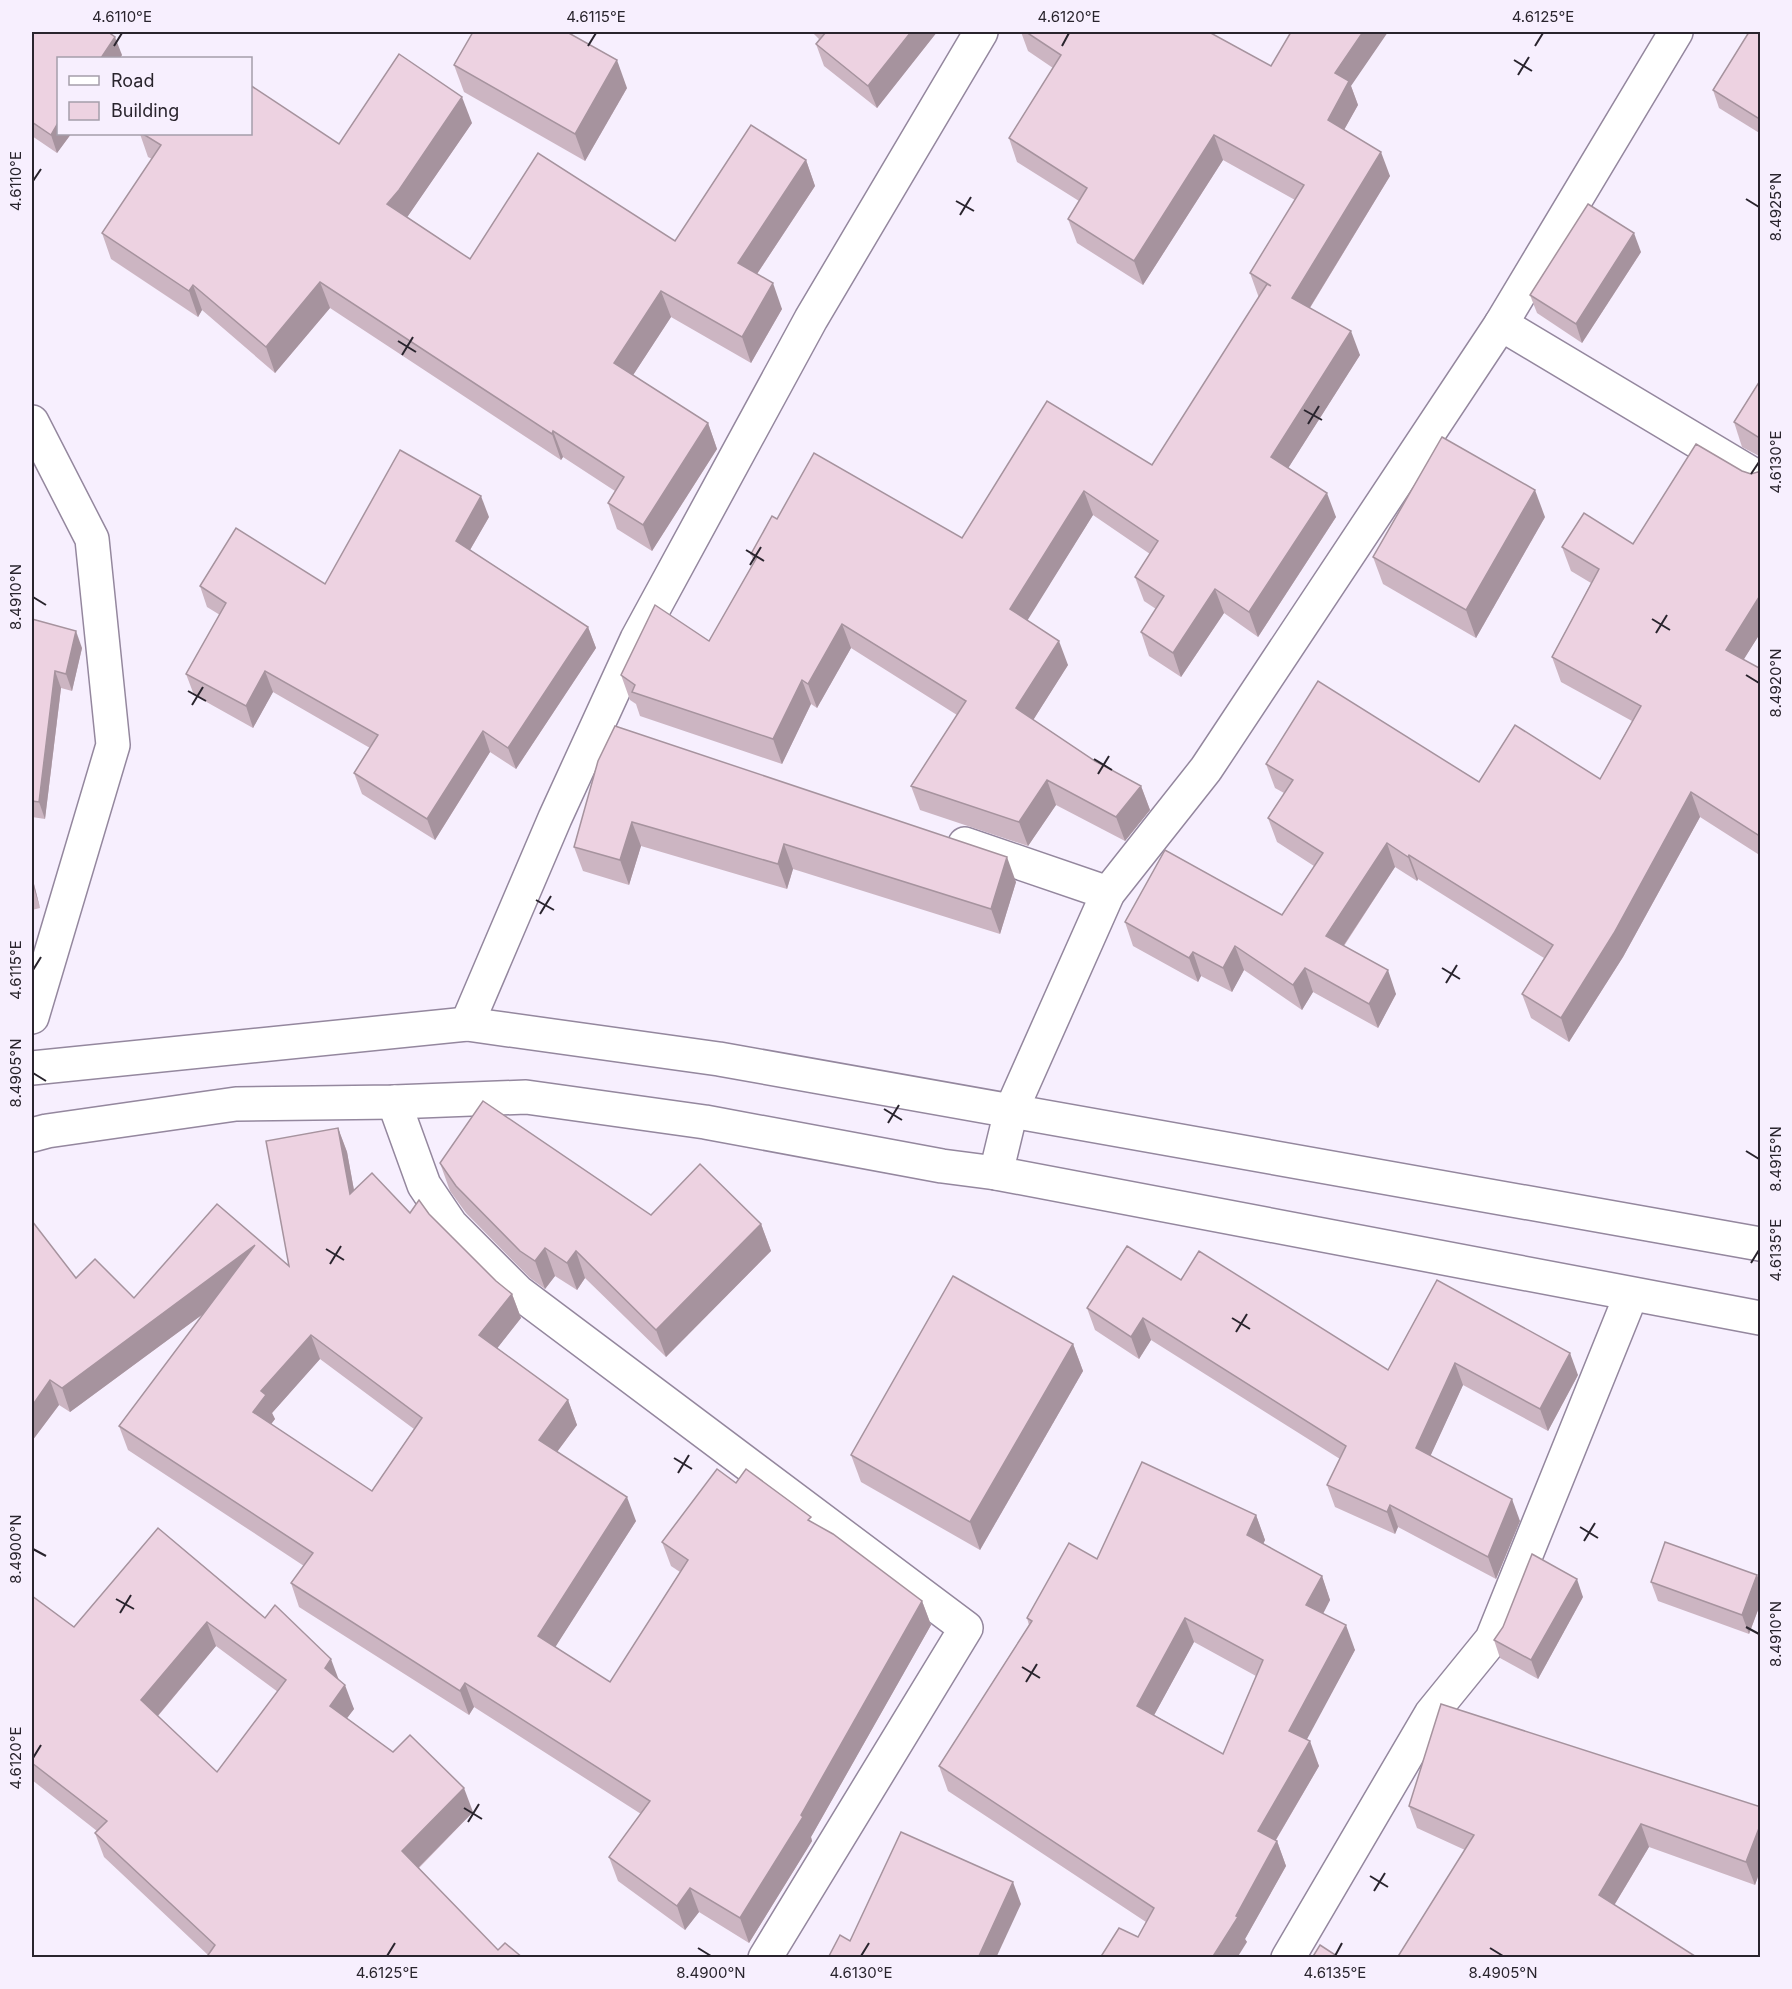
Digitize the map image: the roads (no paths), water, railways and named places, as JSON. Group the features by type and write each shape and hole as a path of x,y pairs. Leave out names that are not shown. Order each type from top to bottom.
{"street":[{"path":"467,1024 555,818 610,726 637,639 811,319 981,32"},
{"path":"996,1173 1011,1111 1108,893 1206,770 1501,324 1676,32"},
{"path":"1501,324 1761,479"},
{"path":"32,422 92,539 113,745 32,1017"},
{"path":"937,835 1108,893"},
{"path":"32,1068 467,1024 719,1059 1761,1244"},
{"path":"32,1135 46,1131 237,1104 394,1102 526,1097 705,1122 942,1166 996,1173 1761,1318"},
{"path":"394,1102 424,1185 451,1225 518,1292 966,1628 765,1958"},
{"path":"1288,1958 1431,1714 1492,1639 1631,1295"}]}
